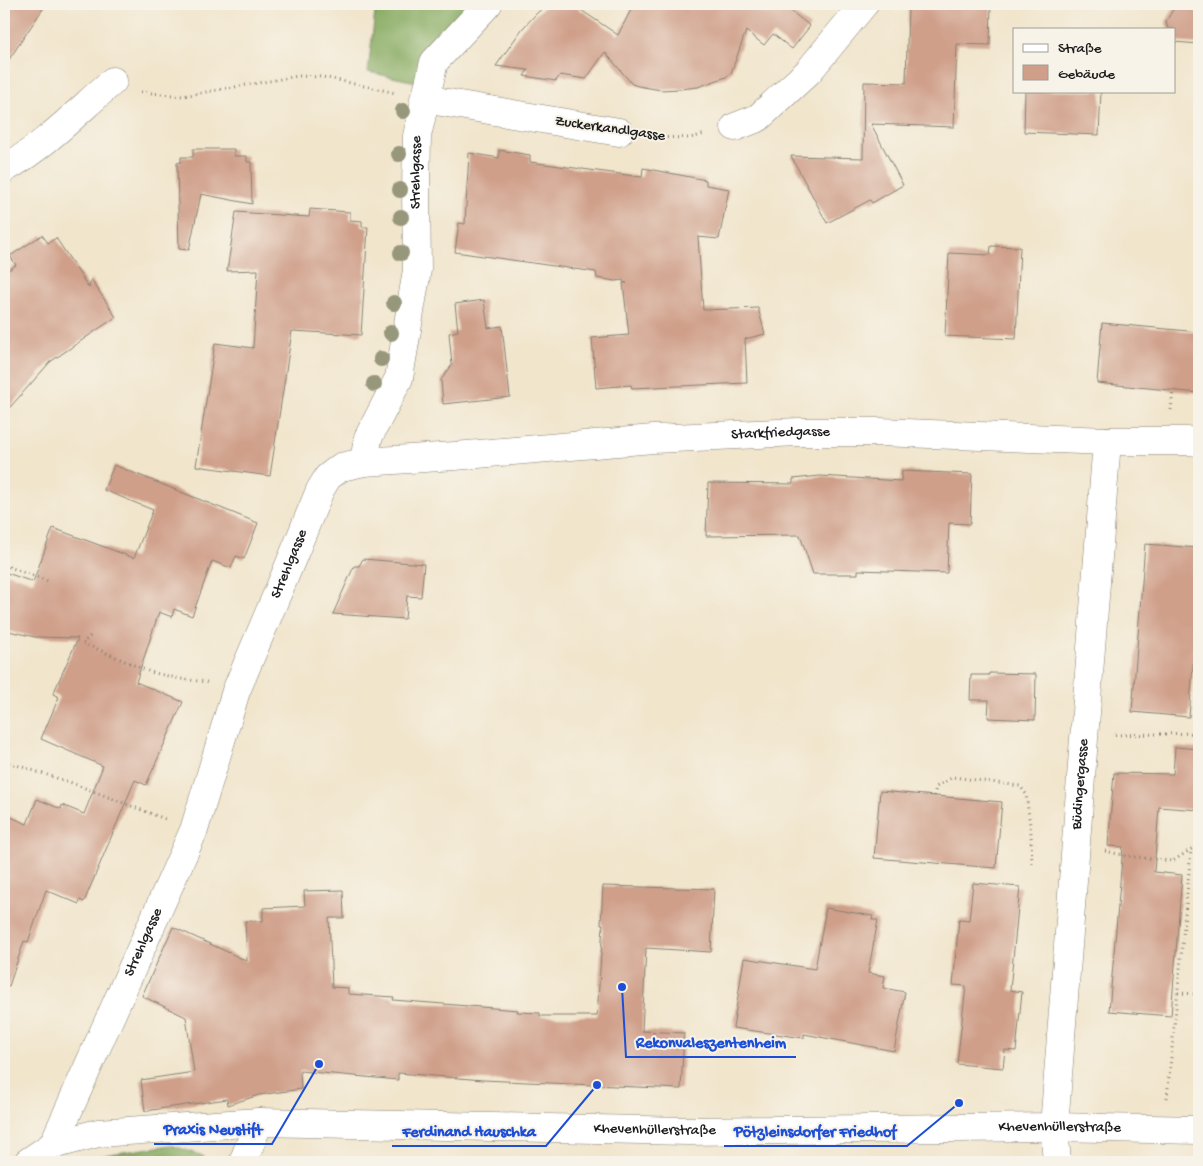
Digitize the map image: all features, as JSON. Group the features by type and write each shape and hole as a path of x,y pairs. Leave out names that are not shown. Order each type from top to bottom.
{"street":[{"name":"Strehlgasse","path":"53,1145 194,830 236,691 320,490 328,477 341,468 364,462 368,438 399,378 418,270 417,136 424,99 434,62 488,4"},
{"path":"735,127 758,118 808,72 864,4"},
{"path":"4,169 20,160 45,141 113,80"},
{"name":"Zuckerkandlgasse","path":"424,99 619,132"},
{"name":"Starkfriedgasse","path":"364,462 653,439 799,432 880,432 1108,441 1199,442"},
{"name":"Büdingergasse","path":"1057,1162 1054,1127 1108,441"},
{"path":"243,1162 259,1122"},
{"name":"Khevenhüllerstraße","path":"53,1145 98,1133 259,1122 688,1131 1054,1127 1199,1130"},
{"path":"28,1162 53,1145"}],"path":[{"path":"113,80 143,93 183,96 283,78 311,76 424,99"},
{"name":"Zuckerkandlgasse","path":"619,132 651,138 690,138 735,127"},
{"path":"4,566 50,582"},
{"path":"90,636 84,643 150,672 181,680 214,682"},
{"path":"1119,735 1199,733"},
{"path":"4,761 72,783 194,830"},
{"path":"934,796 936,786 953,777 1020,786 1026,794 1031,833 1032,866"},
{"path":"1076,846 1127,856 1173,861 1199,844"},
{"path":"1167,1103 1191,850"},
{"path":"1178,993 1199,994"}],"green space":[{"path":"376,4 475,4 416,82 368,72"},
{"path":"171,1145 203,1156 208,1162 79,1162 110,1154"}],"building":[{"path":"4,4 46,4 4,67"},
{"path":"548,4 572,4 618,35 634,4 782,4 810,26 792,49 773,34 764,45 746,31 731,73 726,77 698,87 661,90 632,84 605,52 586,79 560,75 556,81 524,76 528,70 496,66 522,29"},
{"path":"913,4 991,4 990,45 957,44 954,127 871,124 903,185 872,203 870,200 827,223 791,156 863,158 864,82 906,83 908,7 913,7"},
{"path":"1176,4 1199,4 1199,44 1176,42 1176,28 1168,28 1166,22"},
{"path":"1025,92 1101,92 1099,135 1024,132"},
{"path":"193,149 234,149 234,156 247,156 247,162 251,162 252,204 201,194 189,250 179,249 177,163 181,162 181,157 193,157"},
{"path":"499,150 530,155 530,162 642,177 643,168 706,180 706,185 729,189 719,239 698,237 703,310 758,308 765,334 745,339 747,383 632,388 631,385 596,388 592,338 629,335 623,283 627,283 623,282 623,280 615,281 597,278 596,272 455,252 459,223 465,224 469,153 499,158"},
{"path":"310,209 350,212 350,220 362,221 362,227 368,227 361,335 292,331 270,476 196,466 215,343 253,348 258,270 227,271 236,212 309,217"},
{"path":"42,235 48,243 56,238 89,288 91,279 116,317 50,362 4,414 4,273 16,265 10,256"},
{"path":"991,246 1020,247 1016,339 945,336 949,253 990,255"},
{"path":"484,300 488,328 502,326 510,397 443,404 441,380 452,365 449,333 458,331 455,304"},
{"path":"1102,323 1199,332 1199,393 1097,383"},
{"path":"114,465 258,523 244,559 236,556 231,568 212,561 192,616 174,609 172,617 159,612 136,682 183,702 146,785 135,780 84,902 80,900 79,904 46,890 28,942 24,941 9,986 4,985 4,814 27,824 37,799 61,809 62,805 84,814 103,766 41,739 59,697 53,694 78,638 35,637 4,630 4,572 33,582 53,528 134,558 153,510 104,490"},
{"path":"902,471 972,474 970,524 949,523 947,573 858,570 858,574 813,574 800,535 706,536 708,483 793,484 793,479 820,476 901,481"},
{"path":"1145,544 1199,548 1199,590 1189,717 1132,712"},
{"path":"363,559 424,564 421,597 407,596 405,619 333,614 354,566 359,566"},
{"path":"989,673 1036,674 1035,720 988,718 989,700 970,700 971,675 989,675"},
{"path":"1175,747 1199,749 1199,810 1159,807 1154,872 1182,875 1171,1016 1109,1011 1123,847 1108,846 1114,773 1173,774"},
{"path":"880,791 1002,802 996,868 874,858"},
{"path":"973,883 1020,887 1010,990 1022,992 1016,1051 1005,1050 1003,1068 957,1064 966,986 953,985 959,919 969,920"},
{"path":"603,886 714,889 711,952 646,948 642,1031 684,1033 681,1089 483,1080 398,1073 398,1080 300,1071 301,1089 259,1095 228,1105 227,1099 145,1111 141,1080 194,1072 186,1017 142,996 173,927 247,961 245,921 263,921 263,908 305,906 304,891 343,890 344,918 329,918 332,987 348,988 348,994 394,997 393,1000 518,1010 517,1012 540,1013 540,1016 597,1016 603,924 601,924"},
{"path":"826,908 873,916 872,920 878,920 868,973 885,976 883,988 905,992 894,1051 804,1034 804,1038 733,1028 744,958 815,969"}],"place":[{"name":"Rekonvaleszentenheim","path":"622,987"},
{"name":"Praxis Neustift","path":"319,1064"},
{"name":"Ferdinand Hauschka","path":"597,1085"},
{"name":"Pötzleinsdorfer Friedhof","path":"959,1103"}]}
